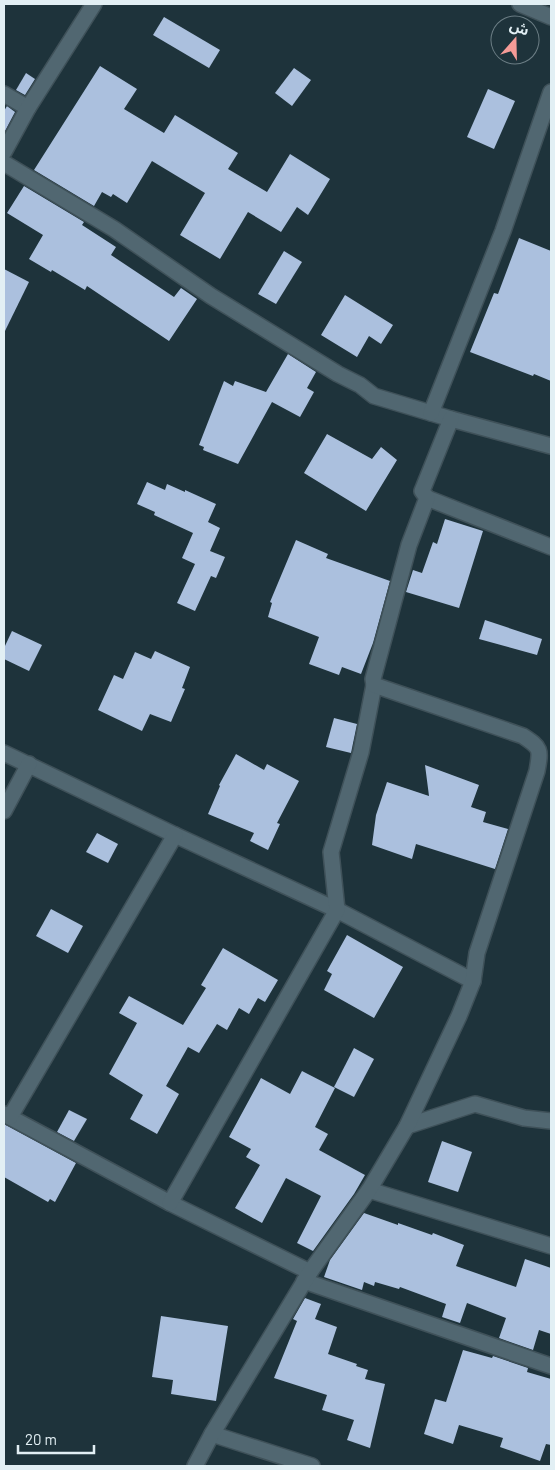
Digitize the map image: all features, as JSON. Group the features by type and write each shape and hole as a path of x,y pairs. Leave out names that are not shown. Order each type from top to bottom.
{"street":[{"path":"4,152 28,108 94,4"},
{"path":"525,5 551,17"},
{"path":"431,413 502,231 551,92"},
{"path":"4,94 28,108"},
{"path":"4,163 114,229 211,296 338,374 360,385 374,396 551,446"},
{"path":"451,419 422,491 427,498 551,547"},
{"path":"170,1203 337,910 331,852 361,752 374,685 373,679 409,545 427,498"},
{"path":"195,1466 212,1434 307,1276 369,1190 406,1126 459,1016 473,981 477,953 537,771 540,754 536,745 523,736 374,685"},
{"path":"4,753 337,910 473,981"},
{"path":"4,811 29,764"},
{"path":"175,835 7,1116 307,1276 551,1366"},
{"path":"406,1126 474,1104 524,1118 551,1122"},
{"path":"369,1190 551,1246"},
{"path":"212,1434 312,1466"}],"building":[{"path":"164,17 220,50 209,68 153,35"},
{"path":"100,66 137,89 124,109 164,133 175,115 238,153 228,169 267,192 290,154 330,179 308,215 297,207 281,232 248,212 220,259 180,235 205,193 152,161 127,203 113,194 111,197 102,192 94,206 34,170"},
{"path":"294,68 311,80 292,106 275,93"},
{"path":"26,73 35,79 25,95 16,90"},
{"path":"488,89 515,101 494,149 467,137"},
{"path":"7,106 15,112 4,133 4,111"},
{"path":"24,186 84,222 82,225 116,247 111,255 174,297 181,288 197,299 169,341 87,286 85,290 52,270 51,272 29,259 43,235 7,213"},
{"path":"519,238 551,251 551,381 470,352 494,293 498,294"},
{"path":"284,251 302,262 276,304 258,294"},
{"path":"4,269 29,282 4,333"},
{"path":"345,295 393,325 381,344 369,336 357,357 321,335"},
{"path":"288,354 316,372 307,388 314,392 300,417 272,402 238,464 203,450 204,447 199,445 224,381 233,386 235,381 266,392"},
{"path":"327,434 372,459 381,447 397,460 366,511 304,473"},
{"path":"147,482 165,490 167,484 216,504 208,522 220,528 210,551 225,557 216,578 211,576 195,611 177,603 195,564 182,558 193,533 154,515 155,512 137,504"},
{"path":"445,519 483,531 459,608 406,592 413,570 422,573 433,542 437,544"},
{"path":"296,540 328,554 326,558 390,581 373,643 361,674 342,667 339,675 309,664 319,637 268,617 272,603 270,602"},
{"path":"485,620 542,639 537,655 479,639"},
{"path":"12,631 42,645 29,671 4,659 4,648"},
{"path":"155,651 190,667 182,688 185,689 171,722 150,714 142,731 98,710 114,675 123,679 135,652 151,659"},
{"path":"334,718 357,724 351,753 326,747"},
{"path":"236,754 264,770 267,764 299,781 277,823 280,824 268,850 250,841 254,833 208,814 219,785"},
{"path":"425,765 479,785 471,807 486,812 483,822 508,829 495,869 416,844 412,859 372,845 376,815 387,782 429,796"},
{"path":"97,833 118,844 108,863 86,852"},
{"path":"51,909 83,926 68,953 36,936"},
{"path":"347,935 403,967 374,1018 324,990 332,974 327,971"},
{"path":"223,948 278,980 265,1002 258,998 249,1014 239,1008 227,1030 217,1024 199,1053 188,1047 166,1086 179,1094 157,1134 130,1119 143,1095 109,1074 137,1023 119,1013 129,996 183,1025 206,988 201,985"},
{"path":"354,1048 374,1059 354,1097 334,1087"},
{"path":"302,1071 335,1088 315,1127 328,1134 319,1150 365,1175 354,1194 313,1251 297,1243 321,1196 286,1178 262,1223 235,1208 260,1165 246,1157 251,1149 229,1137 261,1078 290,1094"},
{"path":"69,1110 87,1119 74,1141 57,1132"},
{"path":"4,1124 76,1163 55,1202 50,1199 48,1202 4,1177"},
{"path":"442,1141 472,1152 458,1192 428,1182"},
{"path":"364,1213 432,1235 433,1233 464,1245 456,1266 516,1287 525,1259 551,1268 551,1334 539,1330 533,1350 499,1338 506,1318 467,1303 460,1323 442,1317 446,1304 400,1287 399,1289 375,1282 374,1286 364,1282 362,1290 324,1277 330,1260"},
{"path":"305,1298 321,1304 315,1319 337,1327 328,1354 368,1370 365,1379 385,1384 370,1448 347,1440 354,1420 322,1410 327,1395 274,1378 297,1321 293,1319"},
{"path":"161,1316 228,1326 216,1401 171,1394 173,1380 152,1377"},
{"path":"463,1350 492,1358 493,1356 528,1368 527,1372 551,1379 551,1445 546,1444 540,1461 500,1447 503,1438 459,1425 453,1444 424,1434 435,1399 446,1402"}]}
